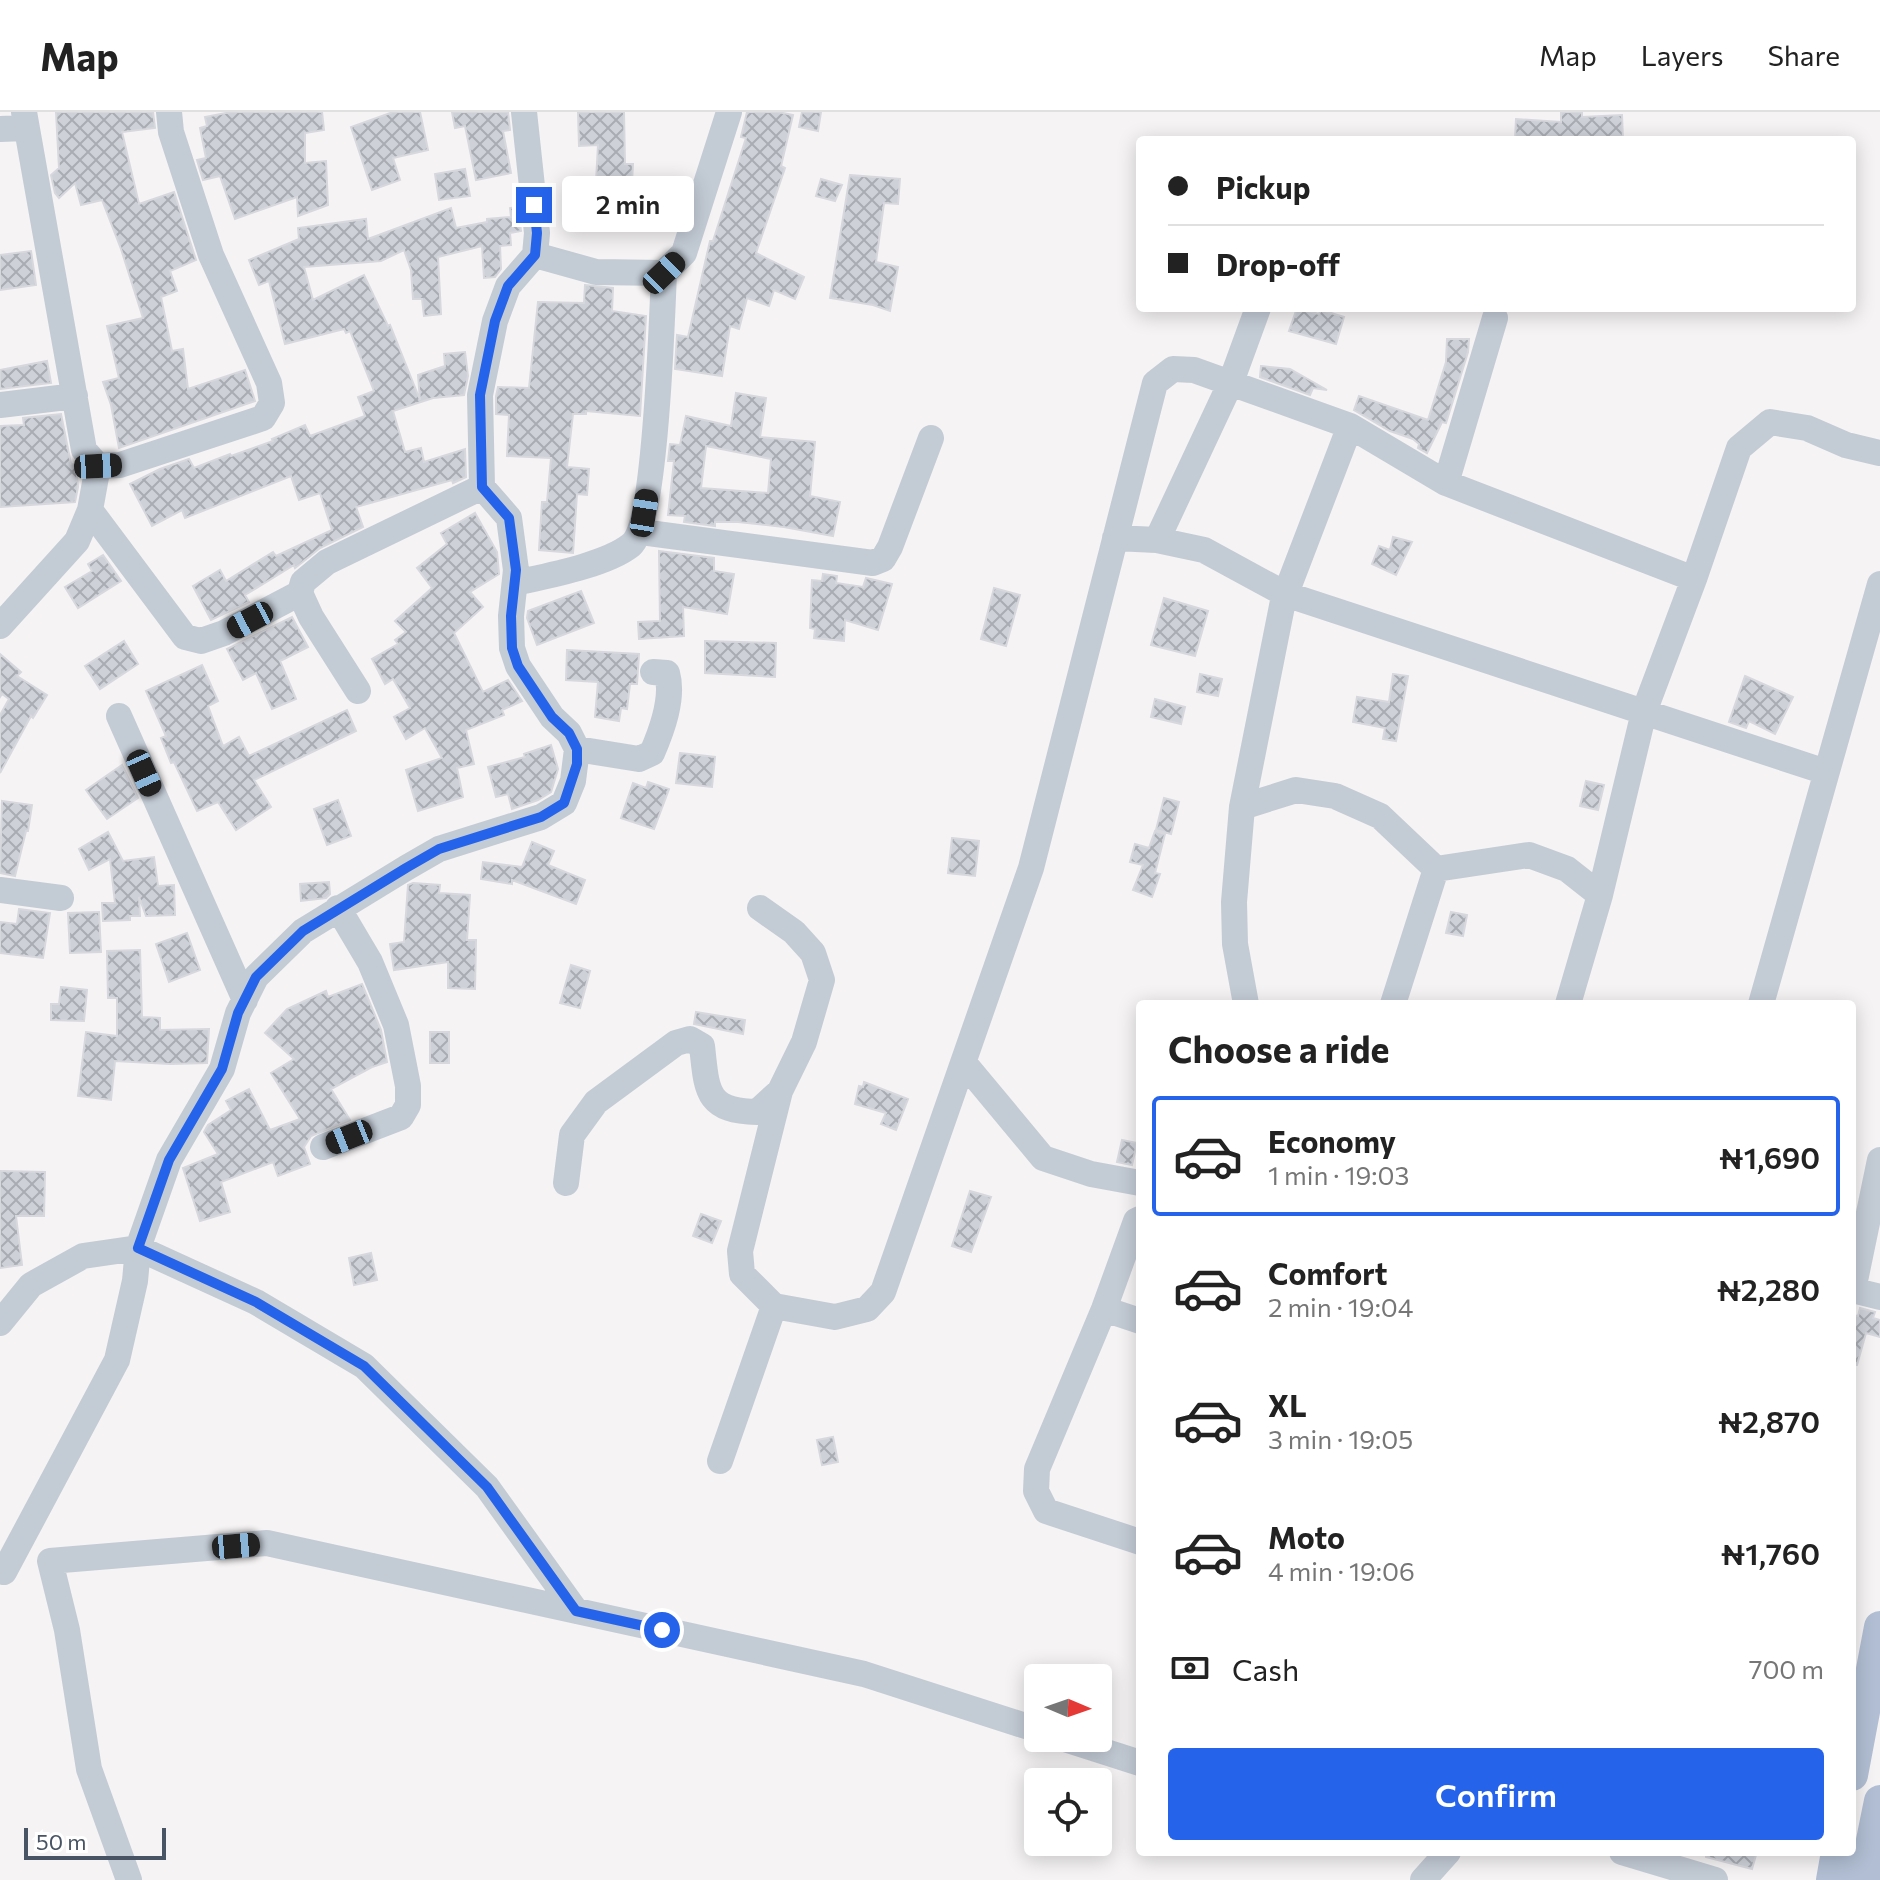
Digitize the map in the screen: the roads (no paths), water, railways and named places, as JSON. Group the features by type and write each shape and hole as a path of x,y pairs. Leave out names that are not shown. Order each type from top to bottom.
{"main road":[{"path":"1856,1754 1880,1627"},
{"path":"1864,1880 1880,1801"},
{"path":"1832,1880 1836,1856"}],"street":[{"path":"98,466 120,465 263,418 272,403 269,383 211,255 171,132 169,112"},
{"path":"2,1572 117,1360 135,1281 138,1248 169,1160 222,1069 238,1013 256,977 294,940 338,908 439,849 541,817 564,803 577,764 577,749 569,733 552,717 518,666 512,648 516,570 509,518 482,487 480,395 495,321 508,286 535,255 537,233 524,112"},
{"path":"515,583 590,565 631,545 641,532 660,370 664,273 684,253 729,112"},
{"path":"17,123 84,450 98,466"},
{"path":"535,255 596,272 664,273"},
{"path":"1157,540 1231,382 1257,312"},
{"path":"1446,483 1495,318"},
{"path":"760,908 794,932 813,953 822,980 804,1042 780,1091 740,1251 742,1274 774,1306 835,1317 867,1309 883,1292 1031,868 1155,383 1173,369 1194,370 1231,382 1350,426 1446,483 1694,579"},
{"path":"0,405 75,396"},
{"path":"1569,1000 1600,895 1644,712 1739,448 1770,422 1807,428 1846,445 1880,453"},
{"path":"1245,1000 1235,944 1234,902 1242,807 1285,594 1350,426"},
{"path":"641,532 873,563 883,559 890,547 931,438"},
{"path":"0,626 77,541 90,510 98,466"},
{"path":"358,691 311,617 300,593 303,582 327,562 482,487"},
{"path":"90,510 185,637 201,641 224,633 300,593"},
{"path":"1115,538 1157,540 1204,550 1285,594 1826,772"},
{"path":"1762,1000 1880,584"},
{"path":"577,749 639,759 652,753 660,734 671,686 667,673 653,672"},
{"path":"119,716 245,1000"},
{"path":"1242,807 1296,790 1335,796 1380,816 1436,869"},
{"path":"1436,869 1529,855 1567,869 1600,895"},
{"path":"1394,1000 1436,869"},
{"path":"0,890 61,898"},
{"path":"323,1147 401,1117 408,1105 408,1086 396,1025 370,962 338,908"},
{"path":"566,1183 572,1135 596,1102 676,1043 690,1039 702,1046 707,1090 718,1103 736,1112 757,1112 780,1091"},
{"path":"964,1063 1043,1158 1091,1174 1136,1182"},
{"path":"1856,1276 1880,1160"},
{"path":"1136,1221 1104,1309 1037,1469 1036,1491 1046,1511 1136,1541"},
{"path":"0,1323 31,1285 83,1256 138,1248 256,1302 364,1366 487,1487 576,1611"},
{"path":"1856,1291 1880,1297"},
{"path":"720,1461 774,1306"},
{"path":"1104,1309 1136,1320"},
{"path":"2,1572 50,1561 267,1543 864,1674 1024,1725"},
{"path":"50,1561 67,1630 89,1769 129,1880"},
{"path":"1106,1752 1136,1762"},
{"path":"1423,1880 1444,1856"},
{"path":"1635,1856 1715,1880"}]}
